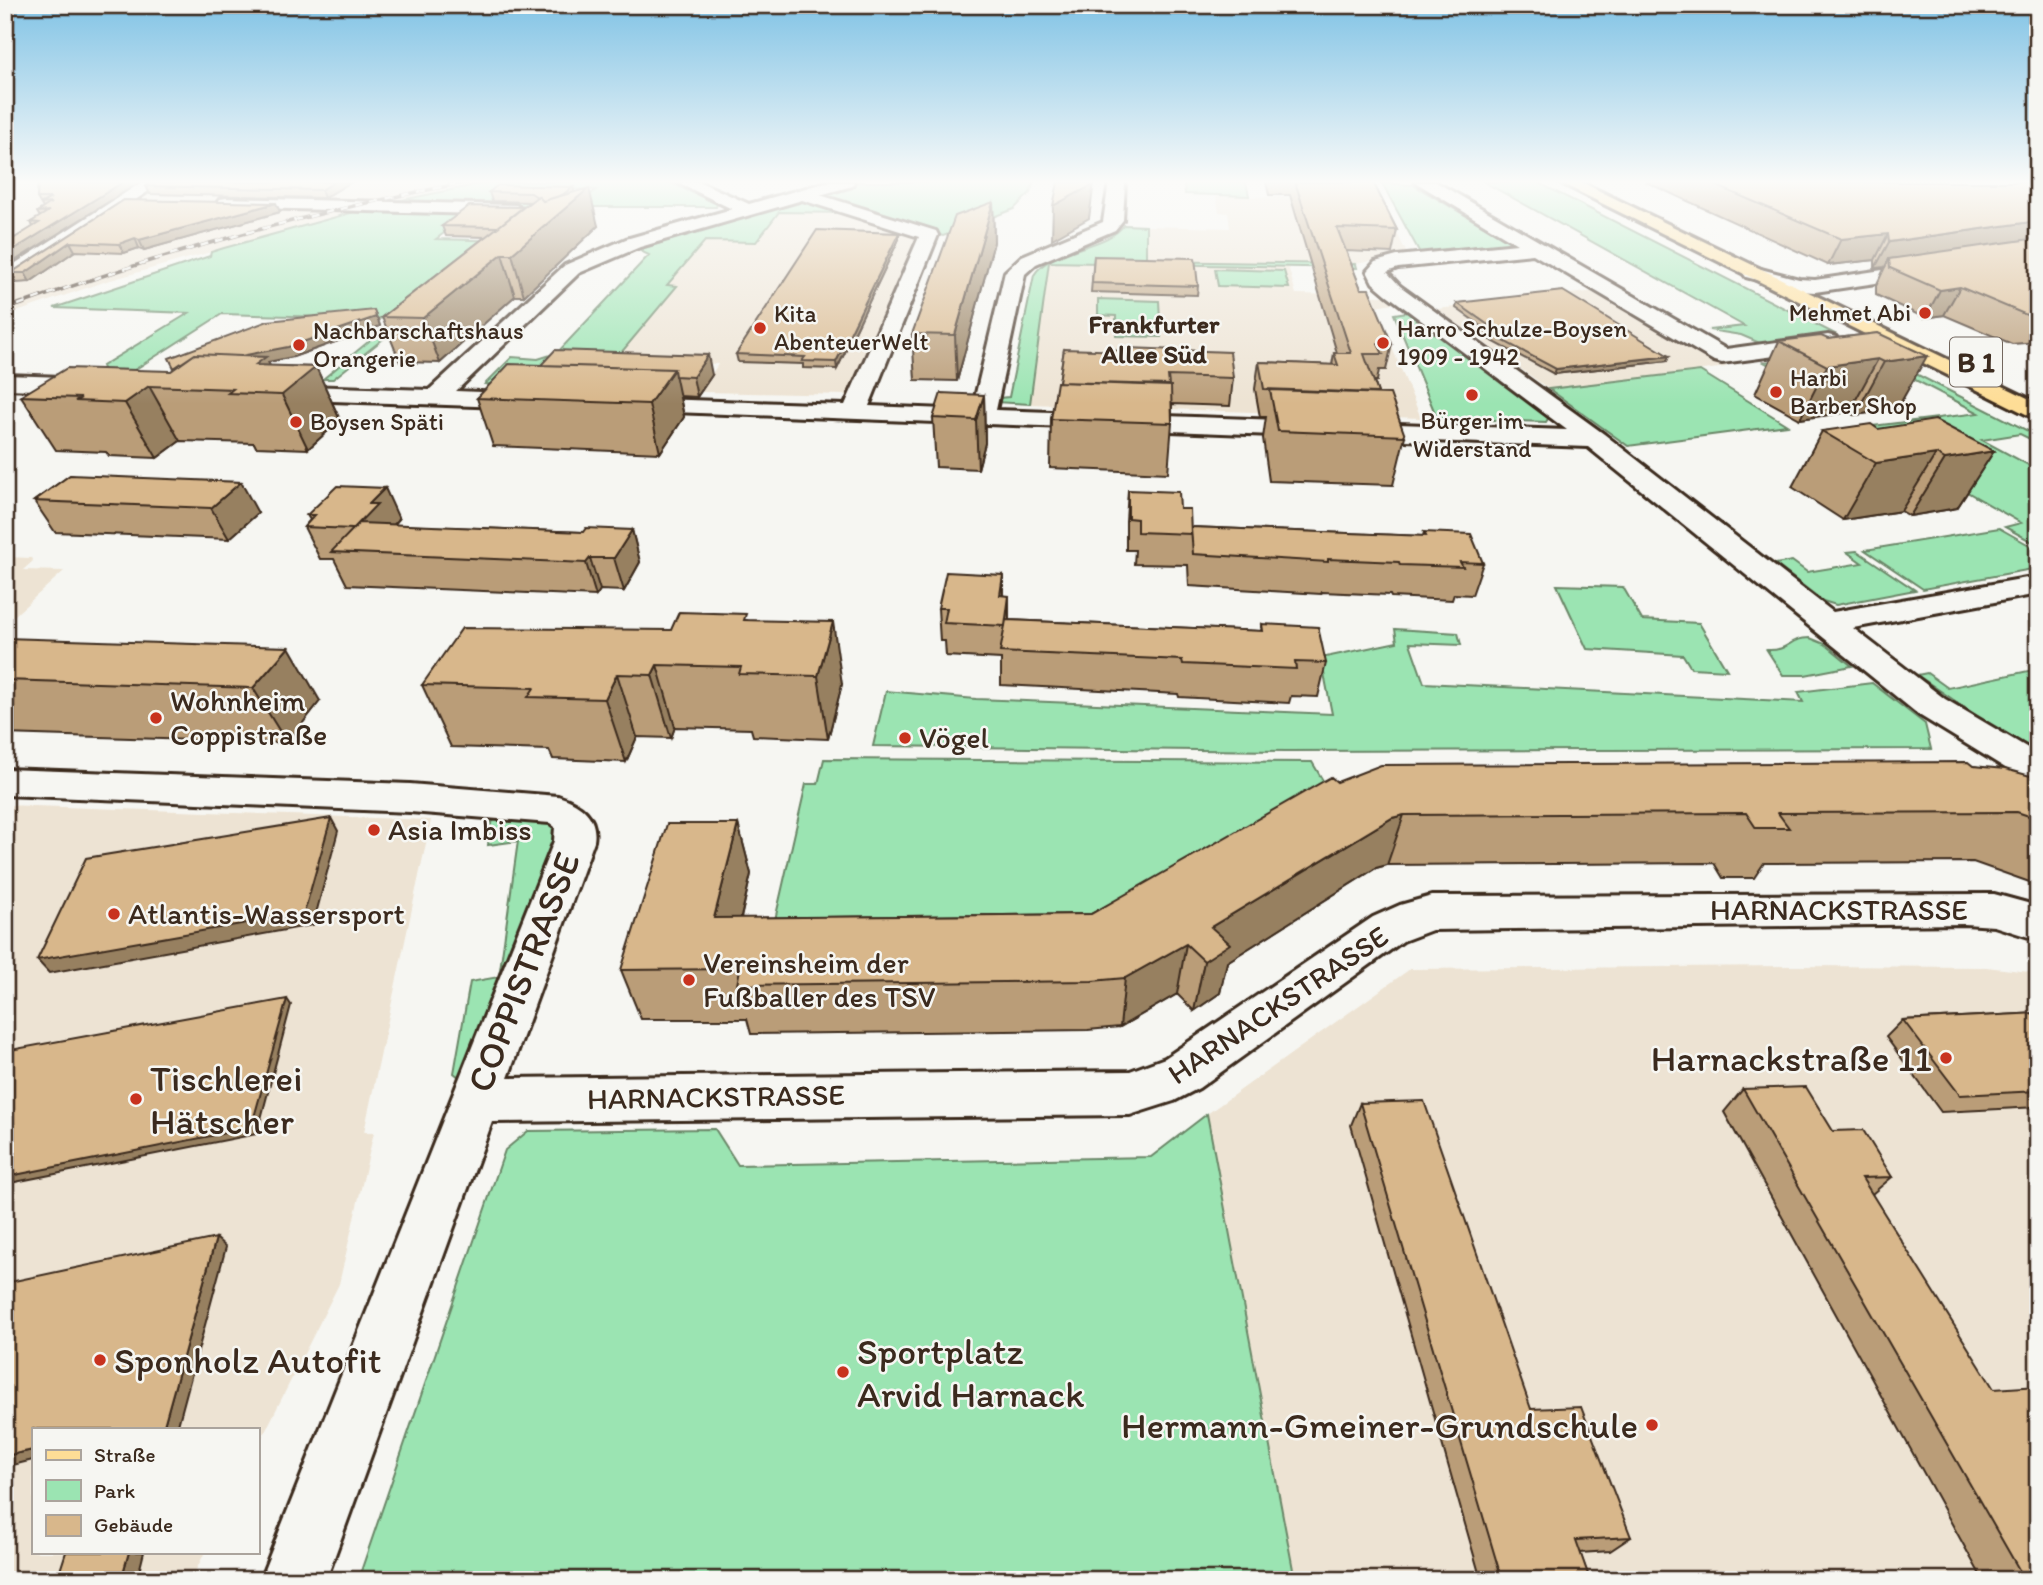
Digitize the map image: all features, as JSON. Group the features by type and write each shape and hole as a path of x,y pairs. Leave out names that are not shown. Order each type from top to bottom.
{"main road":[{"name":"B 1","path":"1717,256 2038,413"},
{"name":"B 1","path":"1752,256 2038,392"}],"street":[{"path":"5,279 41,256"},
{"path":"436,397 572,269 603,256"},
{"path":"854,413 920,256"},
{"path":"982,418 1015,272 1038,256"},
{"path":"1457,256 1397,262 1382,266 1377,271 1380,279 1399,295 1595,439 1932,707 2038,771"},
{"path":"1551,256 1722,356 1879,335"},
{"path":"1752,273 1798,285 1815,286 2018,256"},
{"path":"5,382 111,386"},
{"path":"246,391 548,402"},
{"path":"603,404 1595,439"},
{"path":"1826,622 2038,585"},
{"name":"COPPISTRASSE","path":"5,782 410,798 538,807 558,810 572,817 577,832 574,841 293,1580"},
{"name":"HARNACKSTRASSE","path":"474,1100 1130,1093 1157,1086 1182,1073 1388,929 1432,913 1965,908 1994,910 2038,923"}],"shaded area":[{"path":"5,256 197,256 107,281 5,316"},
{"name":"Kita AbenteuerWelt","path":"692,256 908,256 848,395 701,392 718,364 615,360 676,287 667,286"},
{"path":"1146,256 1397,256 1356,264 1146,261"},
{"path":"1048,262 1288,266 1296,294 1385,296 1394,303 1375,306 1421,418 1030,404"},
{"path":"1596,291 1727,367 1549,389 1437,309"},
{"path":"5,557 31,558 33,561 23,570 64,571 5,624"},
{"path":"5,805 431,820 364,1132 374,1132 339,1284 259,1444 259,1428 32,1428 32,1554 204,1554 193,1576 176,1580 5,1580"},
{"name":"Hermann-Gmeiner-Grundschule","path":"1986,967 2038,973 2038,1580 1295,1580 1207,1114 1410,969"}],"green space":[{"path":"210,256 487,256 333,379 323,379 396,319 222,314 131,372 104,371 102,366 189,313 54,308"},
{"path":"648,256 692,256 667,285 677,286 615,360 529,386 485,384 512,357 538,359 557,353"},
{"path":"1060,256 1146,256 1146,261 1356,264 1357,268 1049,262 1030,404 993,402 998,398 1009,397 1034,275 1052,259"},
{"path":"1618,256 1682,256 1835,334 1762,344 1741,335 1709,330 1744,326"},
{"path":"1215,269 1284,271 1289,288 1218,286"},
{"path":"1098,299 1159,301 1161,337 1116,336 1116,316 1098,315"},
{"path":"1407,312 1549,417 1546,422 1437,418 1394,314"},
{"path":"1865,348 2038,436 2038,443 2020,434 1982,440 2038,470 2038,545 2005,527 2021,523 1870,436 1873,426 1979,413 1873,358 1791,377 1764,362"},
{"path":"1700,371 1787,425 1628,446 1549,389"},
{"path":"1999,528 2038,550 2038,568 1923,589 1865,550"},
{"path":"1857,551 1915,590 1836,605 1823,601 1775,564 1792,561 1807,572 1862,563 1847,552"},
{"path":"1557,585 1623,587 1642,620 1699,623 1727,670 1691,668 1683,655 1587,649"},
{"path":"1395,629 1458,633 1461,645 1410,643 1424,683 1803,702 1798,692 1872,683 1925,724 1931,749 1287,751 873,746 886,691 976,699 1332,714 1321,658 1397,642"},
{"path":"1810,638 1825,644 1852,666 1805,675 1783,675 1767,650 1780,649 1797,640"},
{"path":"2033,670 2038,673 2038,752 1992,726 1917,675 1927,673 1948,688"},
{"path":"824,759 1312,762 1325,784 1098,956 764,968 806,784 818,784"},
{"path":"501,815 546,817 560,832 464,1074 459,1077 454,1073 470,982 499,977 518,841 488,845 491,823"},
{"name":"Sportplatz Arvid Harnack","path":"1207,1114 1295,1580 358,1580 505,1150 528,1131 715,1129 738,1165 1151,1157"}],"building":[{"path":"37,256 50,256 25,273 11,273"},
{"path":"461,256 500,256 423,318 382,317"},
{"path":"800,256 888,256 836,362 802,361 805,357 736,354"},
{"path":"940,256 978,256 955,335 912,334"},
{"path":"1094,256 1195,258 1198,286 1092,283"},
{"path":"1319,256 1348,256 1361,289 1369,289 1392,344 1378,344 1383,354 1364,354 1378,393 1264,389 1259,362 1338,365 1334,353 1351,353"},
{"path":"1911,256 2038,256 2038,315 2029,316 1960,287 1940,290 1890,268 1889,259"},
{"path":"1563,291 1669,356 1556,369 1485,331 1494,329 1457,303"},
{"path":"374,310 376,317 288,347 241,356 195,354 174,368 169,358 268,321"},
{"path":"1878,333 1927,356 1827,366 1779,341 1821,336 1828,339"},
{"path":"1128,348 1230,352 1233,378 1168,376 1169,385 1059,382 1064,349 1128,351"},
{"path":"555,350 708,355 693,377 675,376 674,369 541,365"},
{"path":"195,354 266,357 255,365 316,367 282,395 228,393 233,389 149,386 125,403 21,396 67,368 171,371"},
{"path":"509,364 674,369 649,404 477,398"},
{"path":"1057,382 1171,386 1172,423 1051,419"},
{"path":"1270,390 1390,394 1405,436 1278,431"},
{"path":"941,393 984,395 976,420 933,418"},
{"path":"1935,420 1994,451 1945,459 1936,454 1876,463 1822,431 1871,424 1878,429"},
{"path":"70,475 241,482 211,508 34,501"},
{"path":"337,486 385,488 369,504 377,504 353,529 304,527 315,515 307,515"},
{"path":"1128,490 1179,492 1180,509 1190,509 1191,534 1137,532 1137,519 1128,518"},
{"path":"359,523 583,532 586,528 632,530 614,558 590,558 586,563 331,552"},
{"path":"1191,527 1426,536 1424,532 1471,534 1483,563 1460,562 1463,567 1193,554"},
{"path":"946,572 1003,575 1000,595 1009,596 1005,626 944,623 947,608 938,608"},
{"path":"679,612 746,614 744,620 833,622 818,676 739,674 741,667 657,665 652,675 617,674 605,699 528,697 534,688 422,685 462,628 671,630"},
{"path":"1006,620 1263,631 1262,624 1318,627 1326,663 1295,662 1296,669 1183,664 1182,660 1000,652"},
{"path":"5,638 289,647 253,688 5,680"},
{"path":"1968,762 1973,766 2005,769 2038,778 2038,819 2017,812 1778,813 1789,828 1756,828 1746,813 1404,815 1392,818 1211,927 1230,944 1204,961 1186,944 1125,978 1092,981 737,985 740,969 621,970 667,824 738,824 714,918 1091,914 1331,777 1337,782 1381,765"},
{"path":"331,818 304,913 37,960 86,858"},
{"name":"Tischlerei Hätscher","path":"287,999 251,1128 5,1177 5,1051"},
{"path":"2038,1013 2038,1091 1960,1095 1903,1020"},
{"path":"1806,1087 1833,1131 1863,1130 1892,1177 1862,1178 1994,1389 2038,1386 2038,1580 2025,1580 1743,1089"},
{"path":"1424,1101 1531,1409 1581,1407 1631,1537 1576,1540 1590,1580 1502,1580 1360,1103"},
{"name":"Sponholz Autofit","path":"216,1238 163,1428 32,1428 32,1450 5,1456 5,1283"},
{"path":"65,1554 128,1554 121,1580 57,1580"}],"railway":[{"path":"18,305 166,256"},
{"path":"5,309 23,303"}],"place":[{"name":"Mehmet Abi","path":"1925,313"},
{"name":"Kita AbenteuerWelt","path":"760,328"},
{"name":"Harro Schulze-Boysen 1909 - 1942","path":"1383,343"},
{"name":"Nachbarschaftshaus Orangerie","path":"299,345"},
{"name":"Harbi Barber Shop","path":"1776,392"},
{"name":"Bürger im Widerstand","path":"1472,395"},
{"name":"Boysen Späti","path":"296,422"},
{"name":"Wohnheim Coppistraße","path":"156,718"},
{"name":"Vögel","path":"905,738"},
{"name":"Asia Imbiss","path":"374,830"},
{"name":"Atlantis-Wassersport","path":"114,914"},
{"name":"Vereinsheim der Fußballer des TSV","path":"689,980"},
{"name":"Harnackstraße 11","path":"1946,1058"},
{"name":"Tischlerei Hätscher","path":"136,1099"},
{"name":"Sponholz Autofit","path":"100,1360"},
{"name":"Sportplatz Arvid Harnack","path":"843,1372"},
{"name":"Hermann-Gmeiner-Grundschule","path":"1652,1425"}],"district":[{"name":"Frankfurter Allee Süd","path":"1154,339"}]}
